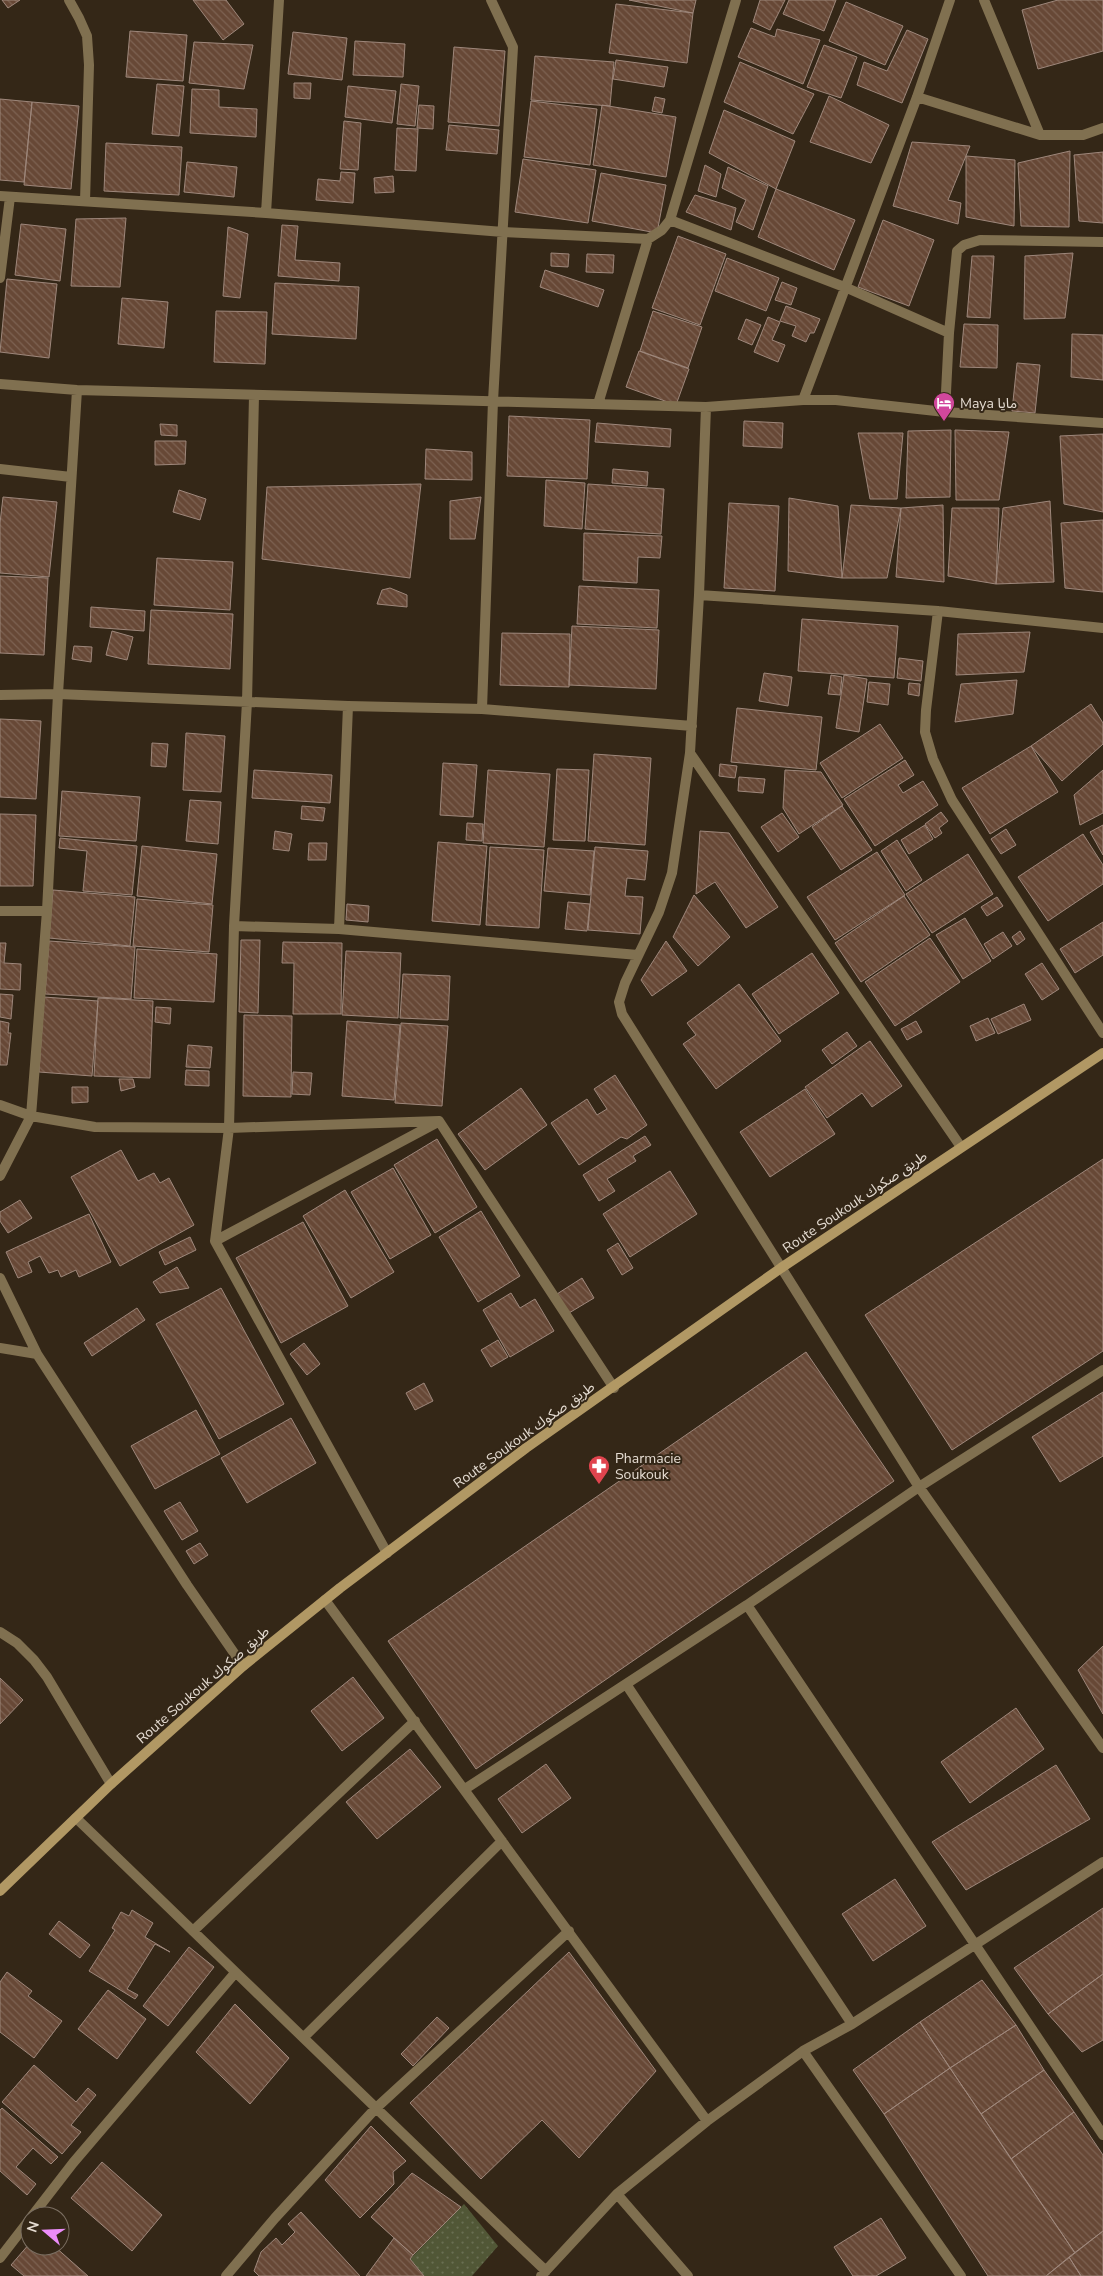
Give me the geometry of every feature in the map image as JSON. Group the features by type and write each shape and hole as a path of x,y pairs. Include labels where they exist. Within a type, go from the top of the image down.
{"street":[{"path":"69,0 80,18 87,36 85,202"},
{"path":"266,213 279,0"},
{"path":"482,709 493,401 513,47 491,0"},
{"path":"0,278 5,196 266,213 502,232 648,239 662,230 670,220 736,0"},
{"path":"804,400 917,97 950,0"},
{"path":"984,0 1040,135"},
{"path":"917,97 1040,135 1083,135 1103,128"},
{"path":"670,220 847,288 949,333"},
{"path":"598,404 648,239"},
{"path":"944,412 957,251 964,245 980,240 1103,242"},
{"path":"0,384 77,390 254,396 706,407 804,400 836,400 944,412 1103,424"},
{"path":"0,1176 31,1116 48,911 58,694 77,390"},
{"path":"254,396 247,702 234,926 229,1128 215,1241 387,1552"},
{"path":"706,407 699,595 690,753 672,873 658,912 625,983 619,1002 622,1014 919,1487 1103,1748"},
{"path":"0,470 71,477"},
{"path":"699,595 938,612 1103,628"},
{"path":"938,612 925,732 933,759 952,800 1103,1033"},
{"path":"0,695 58,694 348,706 482,709 692,726"},
{"path":"339,929 348,706"},
{"path":"690,753 961,1147"},
{"path":"0,911 48,911"},
{"path":"234,926 339,929 638,955"},
{"name":"Route Soukouk طريق صكوك","path":"0,1891 111,1784 243,1666 387,1552 526,1448 614,1388 781,1268 1103,1053"},
{"path":"0,1105 31,1116 95,1127 229,1128 439,1121"},
{"path":"215,1241 439,1121"},
{"path":"439,1121 614,1388"},
{"path":"0,1278 37,1354 187,1585 243,1666"},
{"path":"0,1348 37,1354"},
{"path":"465,1789 747,1605 919,1487 1103,1370"},
{"path":"325,1600 707,2121"},
{"path":"747,1605 1103,2135"},
{"path":"0,1632 29,1655 47,1678 111,1784"},
{"path":"626,1684 852,2024"},
{"path":"193,1931 415,1721"},
{"path":"76,1818 235,1973 304,2037 543,2273 616,2194 707,2121 803,2051 852,2024 1103,1862"},
{"path":"304,2037 502,1841"},
{"path":"226,2276 275,2218 375,2109 569,1932"},
{"path":"39,2206 72,2163 235,1973"},
{"path":"803,2051 961,2276"},
{"path":"616,2194 688,2276"},
{"path":"0,2258 20,2232"}],"green space":[{"path":"464,2204 498,2246 472,2276 424,2276 410,2259"}],"building":[{"path":"2,0 20,0 8,8"},
{"path":"193,0 226,0 244,24 223,40"},
{"path":"629,0 696,0 693,13"},
{"path":"760,0 785,0 770,30 753,22"},
{"path":"789,0 836,0 824,31 783,14"},
{"path":"1058,0 1103,0 1103,51 1038,69 1022,10"},
{"path":"846,2 903,26 885,65 829,41"},
{"path":"616,4 693,13 687,63 609,53"},
{"path":"751,28 775,37 777,29 820,40 803,84 738,57"},
{"path":"907,30 928,39 902,103 857,85 864,62 887,71"},
{"path":"130,31 187,35 183,81 126,77"},
{"path":"293,32 347,38 342,80 288,74"},
{"path":"355,41 405,44 403,77 353,75"},
{"path":"194,42 253,45 244,89 189,83"},
{"path":"824,45 857,57 841,98 807,87"},
{"path":"454,47 505,51 499,126 448,122"},
{"path":"535,56 614,62 610,106 531,100"},
{"path":"616,60 668,67 664,87 613,79"},
{"path":"740,62 814,94 793,134 724,102"},
{"path":"294,83 311,83 310,99 294,98"},
{"path":"157,84 184,86 179,136 152,134"},
{"path":"401,84 419,86 415,126 397,124"},
{"path":"348,86 396,91 392,123 345,117"},
{"path":"192,89 219,90 219,107 257,109 256,137 190,133"},
{"path":"829,96 889,125 871,163 810,142"},
{"path":"655,97 665,99 662,113 652,111"},
{"path":"0,99 32,102 24,182 0,180"},
{"path":"531,101 597,109 590,165 524,157"},
{"path":"32,102 79,106 71,189 24,185"},
{"path":"419,105 434,106 433,129 417,128"},
{"path":"602,105 676,117 666,177 593,165"},
{"path":"724,110 795,141 776,189 709,153"},
{"path":"344,121 361,123 358,170 340,169"},
{"path":"449,125 499,130 497,154 446,150"},
{"path":"397,128 418,129 416,171 395,170"},
{"path":"912,142 970,146 948,200 961,203 958,224 893,206"},
{"path":"106,143 182,147 179,195 104,191"},
{"path":"1070,151 1069,227 1021,226 1018,163"},
{"path":"1103,152 1103,223 1079,221 1074,155"},
{"path":"966,156 1015,160 1014,226 966,217"},
{"path":"523,159 596,170 588,223 515,212"},
{"path":"187,162 237,167 234,197 184,192"},
{"path":"705,165 721,174 716,197 698,191"},
{"path":"728,167 768,186 753,230 736,222 746,200 722,188"},
{"path":"341,172 355,173 353,203 316,200 318,179 340,181"},
{"path":"601,173 666,185 657,233 592,221"},
{"path":"393,176 394,192 375,193 374,178"},
{"path":"776,189 855,220 834,270 758,237"},
{"path":"695,195 736,208 731,230 686,212"},
{"path":"126,218 120,287 71,286 76,219"},
{"path":"883,220 934,240 909,306 858,287"},
{"path":"21,224 66,229 60,281 15,275"},
{"path":"282,225 298,226 295,260 340,263 339,281 278,276"},
{"path":"228,227 248,234 240,298 223,296"},
{"path":"678,236 726,254 700,325 652,308"},
{"path":"551,253 569,254 568,267 551,266"},
{"path":"1073,253 1065,318 1024,319 1025,256"},
{"path":"587,254 614,255 613,273 586,272"},
{"path":"972,256 994,256 990,318 967,317"},
{"path":"727,258 779,278 766,311 715,291"},
{"path":"545,270 604,290 598,307 540,287"},
{"path":"7,279 57,284 49,358 0,352"},
{"path":"782,282 797,288 791,305 775,300"},
{"path":"275,283 359,287 356,339 272,334"},
{"path":"122,298 168,302 164,348 118,344"},
{"path":"786,306 820,319 814,333 810,333 806,342 792,336 796,326 780,321"},
{"path":"216,311 267,312 265,364 214,362"},
{"path":"653,311 702,327 688,368 640,351"},
{"path":"768,317 780,322 772,340 785,345 778,362 754,352"},
{"path":"746,319 761,325 752,345 738,339"},
{"path":"964,324 998,325 997,368 960,367"},
{"path":"1072,334 1103,335 1103,380 1071,377"},
{"path":"639,351 689,369 676,405 626,387"},
{"path":"1017,363 1040,365 1035,413 1012,411"},
{"path":"509,416 590,420 587,479 507,476"},
{"path":"744,421 783,423 782,448 743,446"},
{"path":"597,423 671,429 670,447 595,442"},
{"path":"160,424 177,425 177,436 161,435"},
{"path":"951,430 950,497 906,498 908,431"},
{"path":"955,430 1009,432 999,500 956,500"},
{"path":"858,433 903,433 897,499 870,499"},
{"path":"1103,434 1103,512 1064,504 1060,436"},
{"path":"155,441 186,441 185,464 155,465"},
{"path":"426,449 472,452 472,480 425,479"},
{"path":"613,469 648,472 647,486 612,483"},
{"path":"546,480 585,483 582,529 544,526"},
{"path":"421,484 410,578 262,559 267,487"},
{"path":"588,484 664,489 661,534 585,529"},
{"path":"179,490 206,499 200,520 173,512"},
{"path":"3,497 57,502 49,577 0,573 0,523"},
{"path":"481,497 475,539 450,539 450,501"},
{"path":"789,498 838,506 842,578 788,571"},
{"path":"1050,501 1054,582 996,584 1003,508"},
{"path":"729,503 779,506 775,591 724,588"},
{"path":"851,505 901,508 887,578 842,578"},
{"path":"943,505 944,582 896,577 901,508"},
{"path":"952,508 999,508 996,584 948,576"},
{"path":"1103,520 1103,592 1065,588 1061,523"},
{"path":"584,533 662,536 660,558 638,557 637,583 583,580"},
{"path":"157,558 233,562 230,610 154,605"},
{"path":"0,576 48,578 44,655 0,653"},
{"path":"579,586 659,590 657,628 577,624"},
{"path":"390,588 407,595 407,607 377,604 382,590"},
{"path":"91,607 145,611 144,631 90,627"},
{"path":"151,610 233,614 230,669 148,664"},
{"path":"802,619 898,626 894,678 798,671"},
{"path":"572,626 659,630 656,689 569,685"},
{"path":"112,631 133,637 127,660 106,655"},
{"path":"1030,632 1024,672 956,675 958,634"},
{"path":"502,633 570,634 569,687 500,685"},
{"path":"74,646 92,647 91,662 72,659"},
{"path":"899,658 923,661 921,681 897,678"},
{"path":"764,673 792,677 788,706 759,701"},
{"path":"831,675 842,677 840,695 828,694"},
{"path":"844,675 867,679 859,732 836,728"},
{"path":"1017,680 1013,714 955,722 961,684"},
{"path":"869,682 890,684 888,705 867,702"},
{"path":"909,683 920,684 919,696 908,694"},
{"path":"1091,704 1103,723 1103,744 1062,781 1031,746"},
{"path":"737,708 822,717 816,770 731,762"},
{"path":"0,719 41,721 36,799 0,797"},
{"path":"880,724 903,758 842,798 820,763"},
{"path":"186,733 225,736 221,792 183,790"},
{"path":"152,743 168,744 166,767 151,766"},
{"path":"1031,746 1058,792 990,834 962,788"},
{"path":"594,754 651,758 645,845 588,841"},
{"path":"905,760 914,775 898,785 903,793 923,781 938,805 875,846 844,799"},
{"path":"443,763 477,765 473,817 440,815"},
{"path":"720,764 737,766 735,778 719,776"},
{"path":"557,769 589,770 585,841 553,840"},
{"path":"254,770 332,775 330,803 252,798"},
{"path":"488,770 550,774 544,847 483,843"},
{"path":"785,770 821,772 843,805 799,834 783,808"},
{"path":"1103,770 1103,813 1080,825 1074,795"},
{"path":"739,777 765,779 763,793 738,791"},
{"path":"62,791 140,797 136,841 59,836"},
{"path":"190,800 221,802 218,844 186,841"},
{"path":"302,806 325,808 323,821 301,819"},
{"path":"842,806 872,850 841,870 812,827"},
{"path":"941,812 948,821 939,828 942,833 935,838 925,824"},
{"path":"782,813 799,837 778,852 761,827"},
{"path":"0,814 36,815 33,886 0,886"},
{"path":"467,823 483,824 482,841 466,840"},
{"path":"925,825 933,839 909,854 901,840"},
{"path":"1103,825 1103,855 1090,832"},
{"path":"1006,829 1016,845 1001,854 991,839"},
{"path":"275,831 292,834 289,851 273,849"},
{"path":"700,831 729,833 778,907 746,928 715,882 696,894"},
{"path":"1083,834 1103,865 1103,884 1048,921 1018,877"},
{"path":"60,838 137,846 132,895 83,891 87,851 59,848"},
{"path":"897,840 922,880 906,891 881,851"},
{"path":"438,842 487,846 480,925 432,921"},
{"path":"309,843 327,843 326,860 308,860"},
{"path":"142,846 217,854 212,904 137,896"},
{"path":"490,847 544,850 539,928 486,925"},
{"path":"595,847 648,851 645,880 627,878 625,896 643,897 640,934 588,930"},
{"path":"548,848 594,851 590,895 544,891"},
{"path":"877,852 905,895 835,940 807,897"},
{"path":"968,854 993,894 932,933 906,894"},
{"path":"53,890 135,897 130,946 49,938"},
{"path":"694,895 730,937 698,966 673,937"},
{"path":"904,896 930,935 861,982 835,943"},
{"path":"997,897 1003,906 987,916 981,907"},
{"path":"137,899 213,905 209,952 133,946"},
{"path":"568,902 590,904 587,931 565,929"},
{"path":"347,904 369,906 368,922 346,920"},
{"path":"965,918 991,961 963,979 936,935"},
{"path":"1103,922 1103,955 1075,973 1060,949"},
{"path":"1020,931 1025,939 1017,945 1012,937"},
{"path":"1003,932 1012,946 993,959 984,944"},
{"path":"930,938 960,982 895,1026 865,982"},
{"path":"241,940 260,940 258,1013 239,1012"},
{"path":"49,941 135,947 131,999 45,994"},
{"path":"666,941 687,971 652,996 641,980"},
{"path":"283,942 342,943 341,1014 293,1014 294,963 282,963"},
{"path":"0,943 6,943 4,963 21,964 20,990 0,989"},
{"path":"137,949 217,954 214,1002 134,998"},
{"path":"346,951 401,953 398,1018 342,1015"},
{"path":"812,953 839,993 779,1034 752,994"},
{"path":"1042,963 1059,989 1042,1000 1025,974"},
{"path":"403,974 450,976 448,1020 400,1018"},
{"path":"739,984 781,1041 716,1089 683,1044 696,1035 687,1023"},
{"path":"0,994 13,995 11,1019 0,1017"},
{"path":"44,997 98,1001 92,1076 39,1072"},
{"path":"98,998 153,1001 150,1078 94,1076"},
{"path":"1024,1004 1031,1020 998,1034 991,1019"},
{"path":"156,1007 171,1008 170,1024 155,1022"},
{"path":"244,1015 292,1016 291,1097 243,1096"},
{"path":"988,1018 995,1033 976,1041 970,1026"},
{"path":"0,1021 9,1023 8,1033 11,1033 7,1065 0,1065"},
{"path":"347,1021 400,1025 394,1100 342,1096"},
{"path":"916,1021 922,1032 907,1040 901,1029"},
{"path":"401,1023 448,1026 442,1106 395,1103"},
{"path":"847,1032 857,1046 832,1064 822,1050"},
{"path":"870,1041 902,1086 872,1107 862,1093 827,1118 805,1087"},
{"path":"188,1045 212,1047 210,1068 186,1067"},
{"path":"186,1070 209,1071 209,1086 185,1085"},
{"path":"293,1072 312,1073 310,1095 292,1094"},
{"path":"615,1075 647,1125 627,1139 621,1137 579,1165 551,1123 587,1099 597,1115 607,1109 594,1089"},
{"path":"119,1079 133,1079 135,1087 121,1091"},
{"path":"72,1087 88,1087 88,1102 72,1103"},
{"path":"521,1088 547,1125 485,1170 458,1134"},
{"path":"805,1089 835,1134 770,1177 740,1132"},
{"path":"645,1136 651,1145 633,1156 636,1161 607,1179 615,1191 599,1201 583,1175"},
{"path":"437,1139 477,1207 435,1233 394,1165"},
{"path":"121,1150 138,1181 154,1173 160,1183 169,1178 194,1225 120,1266 71,1177"},
{"path":"1103,1159 1103,1351 952,1450 865,1315"},
{"path":"393,1168 431,1235 390,1259 351,1192"},
{"path":"670,1171 697,1214 630,1257 603,1214"},
{"path":"345,1190 394,1272 351,1298 303,1216"},
{"path":"20,1200 32,1218 8,1233 0,1221 0,1212"},
{"path":"481,1211 520,1276 478,1302 439,1237"},
{"path":"89,1214 111,1262 79,1277 76,1270 61,1277 58,1270 49,1273 40,1256 28,1262 32,1272 18,1278 6,1252"},
{"path":"303,1222 348,1306 281,1343 236,1258"},
{"path":"190,1237 196,1250 165,1265 159,1252"},
{"path":"618,1243 633,1268 622,1275 607,1250"},
{"path":"177,1267 189,1288 160,1293 153,1282"},
{"path":"582,1278 594,1298 569,1313 557,1294"},
{"path":"221,1288 284,1404 219,1439 156,1324"},
{"path":"511,1293 520,1308 535,1299 554,1331 510,1357 483,1310"},
{"path":"137,1308 145,1320 92,1356 84,1343"},
{"path":"498,1340 508,1357 491,1367 481,1350"},
{"path":"304,1343 320,1364 307,1375 290,1354"},
{"path":"806,1352 894,1481 476,1769 388,1641"},
{"path":"424,1383 433,1401 415,1410 406,1393"},
{"path":"1103,1392 1103,1456 1060,1482 1032,1437"},
{"path":"196,1410 220,1454 155,1489 131,1446"},
{"path":"291,1418 316,1463 247,1503 221,1458"},
{"path":"180,1502 198,1531 182,1540 164,1511"},
{"path":"200,1543 208,1555 194,1564 186,1551"},
{"path":"1103,1646 1103,1714 1078,1670"},
{"path":"353,1677 384,1718 342,1751 311,1711"},
{"path":"0,1678 23,1700 0,1724"},
{"path":"1016,1708 1044,1749 970,1803 941,1762"},
{"path":"410,1749 441,1787 377,1839 346,1802"},
{"path":"546,1764 571,1798 522,1833 498,1799"},
{"path":"1056,1765 1090,1819 966,1890 932,1842"},
{"path":"895,1879 926,1926 873,1961 842,1914"},
{"path":"1103,1908 1103,1974 1048,2014 1014,1968"},
{"path":"132,1910 153,1923 145,1937 170,1952 155,1944 127,1989 138,1995 135,1999 89,1971 115,1930 112,1928 121,1912 129,1916"},
{"path":"59,1921 90,1945 80,1958 49,1934"},
{"path":"189,1947 214,1967 168,2026 143,2006"},
{"path":"569,1952 656,2071 579,2158 542,2120 481,2179 410,2103"},
{"path":"7,1972 32,1991 28,1996 62,2021 34,2058 0,2032 0,1982"},
{"path":"1103,1974 1103,2040 1082,2052 1048,2014"},
{"path":"982,1980 1016,2025 950,2068 920,2022"},
{"path":"108,1990 146,2019 117,2059 78,2029"},
{"path":"235,2004 289,2058 250,2104 196,2052"},
{"path":"437,2017 449,2028 413,2066 401,2054"},
{"path":"920,2022 950,2068 884,2114 853,2070"},
{"path":"1016,2025 1044,2070 981,2114 950,2068"},
{"path":"34,2065 76,2102 88,2088 96,2095 71,2125 81,2132 62,2154 2,2102"},
{"path":"950,2068 1075,2253 1046,2276 988,2276 884,2114"},
{"path":"1044,2070 1074,2112 1011,2159 981,2114"},
{"path":"2,2108 58,2157 51,2164 33,2148 16,2167 36,2184 27,2195 0,2171 0,2110"},
{"path":"1074,2112 1103,2155 1103,2231 1075,2253 1011,2159"},
{"path":"371,2126 406,2161 393,2172 394,2184 360,2218 325,2180"},
{"path":"102,2162 162,2215 132,2251 71,2198"},
{"path":"412,2173 461,2207 413,2255 371,2217"},
{"path":"301,2212 360,2276 259,2276 254,2271 261,2252 276,2238 282,2245 295,2232 288,2224"},
{"path":"881,2218 906,2258 876,2276 853,2276 834,2247"},
{"path":"1103,2231 1103,2276 1081,2276 1069,2257"},
{"path":"394,2238 413,2255 410,2259 424,2276 366,2276"},
{"path":"20,2255 65,2256 88,2276 24,2276 11,2265"},
{"path":"1069,2257 1081,2276 1046,2276"}],"place":[{"name":"Maya مايا","path":"944,422"},
{"name":"Pharmacie Soukouk","path":"599,1485"}]}
